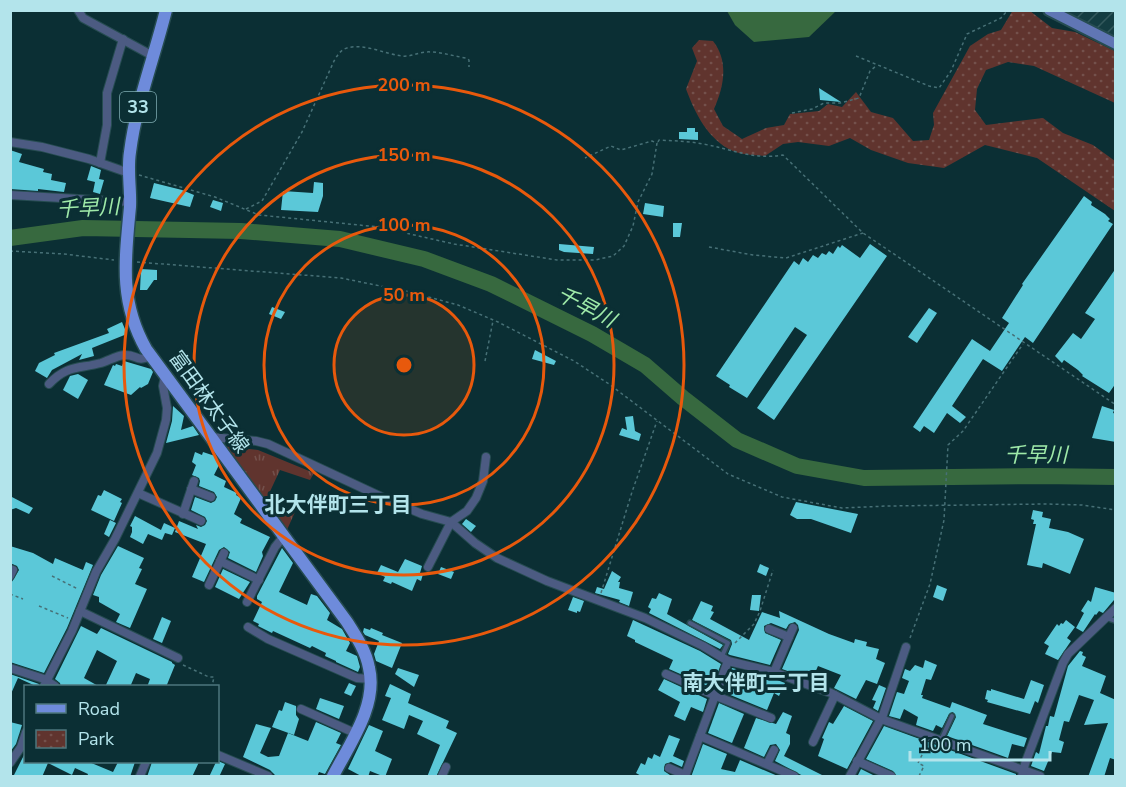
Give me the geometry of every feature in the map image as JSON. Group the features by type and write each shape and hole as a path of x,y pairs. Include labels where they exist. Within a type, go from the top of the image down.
{"main road":[{"name":"富田林太子線","path":"166,10 134,129 129,173 130,204 125,259 128,303 137,330 151,356 353,632 366,658 370,679 366,707 333,777"}],"street":[{"path":"78,10 83,18 153,56"},
{"path":"1050,10 1116,44"},
{"path":"100,163 107,125 109,85 123,39"},
{"path":"10,142 42,147 129,173"},
{"path":"10,195 130,204"},
{"path":"49,384 58,375 74,368 102,363 123,355 142,360 151,356"},
{"path":"10,668 45,684 76,622 96,572 161,444 166,414 163,386 165,376"},
{"path":"210,437 262,442 426,516 451,522 496,558 645,618 725,659 774,672 835,695 881,719 1023,773 1040,777"},
{"path":"428,567 451,522 467,511 476,498 483,481 486,457"},
{"path":"183,514 192,485 211,497"},
{"path":"138,493 201,521"},
{"path":"247,602 275,547 284,536"},
{"path":"209,585 224,553"},
{"path":"220,561 259,580"},
{"path":"10,569 13,570 10,576"},
{"path":"1023,773 1068,654 1116,608"},
{"path":"80,611 177,660"},
{"path":"248,627 268,639 357,678 370,679"},
{"path":"774,672 793,628"},
{"path":"769,629 789,637"},
{"path":"850,777 881,719 906,647"},
{"path":"669,768 685,776 716,696 725,659"},
{"path":"666,674 771,718"},
{"path":"813,742 835,695"},
{"path":"301,710 355,733"},
{"path":"700,736 794,777"},
{"path":"10,763 24,738"},
{"path":"768,764 774,750"},
{"path":"219,754 268,777"},
{"path":"857,761 891,777"},
{"path":"140,777 146,763"},
{"path":"442,777 446,767"}],"lane":[{"path":"1106,618 1116,621"},
{"path":"690,623 728,643 725,659"},
{"path":"941,741 952,716"}],"path":[{"path":"856,56 939,88 951,71 967,34 1001,18 1008,10"},
{"path":"245,209 262,201 302,132 334,61 346,48 378,50 402,56 437,52 466,58 469,60 469,67"},
{"path":"792,113 859,98 870,71 876,65"},
{"path":"129,173 215,197 259,214 379,227 454,244 557,260 595,260 612,256 624,246 633,226 638,202 652,174 659,140 705,144 735,153 783,155 862,233 1116,405"},
{"path":"585,158 611,146 621,150 652,141 657,143"},
{"path":"709,247 786,258 862,233"},
{"path":"10,251 341,278 410,292 458,305 494,320 574,361 609,384 728,474 782,497 842,508 1082,505 1116,510"},
{"path":"485,361 494,320"},
{"path":"906,647 930,584 946,505 948,445 963,431 1024,343"},
{"path":"599,600 657,420"},
{"path":"725,659 736,641 751,628 760,611 773,570"},
{"path":"52,576 87,593"},
{"path":"10,594 23,599"},
{"path":"39,606 76,622"},
{"path":"177,660 209,677 214,677 212,685"},
{"path":"919,777 924,766 918,763 930,737"}],"shaded area":[{"path":"727,11 836,11 809,37 754,42 735,25"},
{"path":"1061,11 1115,11 1115,38"}],"green space":[{"path":"1013,10 1030,11 1052,28 1075,32 1115,51 1115,103 1034,66 1008,62 986,70 977,89 975,110 986,125 1043,118 1063,133 1093,145 1115,161 1115,211 1037,158 985,145 944,168 908,163 871,150 850,138 829,146 798,142 783,144 765,156 737,152 724,146 710,133 698,116 686,89 697,61 692,48 699,40 713,41 723,66 722,83 714,109 723,126 742,139 766,128 784,125 790,114 819,111 828,104 842,107 856,92 871,112 893,118 913,141 929,140 934,125 933,113 970,46 988,34 1001,30"},
{"path":"222,446 258,450 314,473 310,480 280,470 266,500 295,512 286,532"}],"building":[{"path":"819,88 841,102 820,100"},
{"path":"687,128 695,128 695,132 698,132 698,140 679,139 679,132 687,132"},
{"path":"10,150 22,154 19,162 44,169 43,172 52,174 51,180 66,183 64,192 10,189"},
{"path":"91,166 101,170 99,179 104,180 100,194 93,192 95,182 87,180"},
{"path":"314,182 323,183 323,196 318,212 281,210 283,191 313,193"},
{"path":"154,183 194,195 190,207 150,198"},
{"path":"1084,196 1113,224 1033,343 1025,337 1002,371 983,359 952,406 966,417 960,423 947,413 934,433 924,426 920,432 913,427 972,339 990,351 1009,323 1002,318 1022,284"},
{"path":"213,200 223,203 221,211 210,207"},
{"path":"645,203 664,206 663,217 643,214"},
{"path":"673,223 682,223 680,237 673,237"},
{"path":"559,244 594,247 593,254 564,252 559,250"},
{"path":"870,244 887,256 774,420 757,408 807,335 795,327 747,398 716,376 794,261 799,265 803,258 808,262 813,255 818,258 822,253 826,255 829,251 833,254 838,246 840,248 842,245 860,258"},
{"path":"1116,268 1116,383 1109,393 1082,376 1078,370 1064,360 1062,363 1055,356 1073,333 1081,339 1095,319 1085,313"},
{"path":"141,269 157,270 157,280 154,280 147,290 140,290"},
{"path":"272,307 285,312 281,319 269,314"},
{"path":"929,308 937,313 917,343 908,337"},
{"path":"122,322 127,334 92,348 94,356 79,360 82,354 52,370 47,378 35,371 39,363 55,355 54,353 109,333 107,329"},
{"path":"535,350 556,361 554,365 532,359"},
{"path":"124,361 151,369 153,372 148,384 140,387 131,395 104,385 113,365 122,366"},
{"path":"78,374 88,380 78,399 63,390 70,376"},
{"path":"173,406 184,416 181,430 193,426 199,435 166,443 172,421"},
{"path":"1102,406 1114,410 1113,413 1116,414 1116,442 1092,438"},
{"path":"633,416 635,431 641,434 639,441 619,435 622,428 627,430 625,417"},
{"path":"195,452 215,456 219,465 214,475 226,481 224,487 237,493 236,495 241,498 234,514 242,519 240,523 270,537 262,552 263,556 256,572 228,558 230,552 224,547 219,550 204,582 192,577 206,544 175,532 179,521 198,529 196,525 201,527 205,525 207,521 205,517 191,510 195,497 211,503 217,497 214,492 199,486 199,478 192,475 196,465 192,462"},
{"path":"104,490 122,499 114,521 91,510 98,495 101,496"},
{"path":"10,496 33,508 29,514 16,508 10,510"},
{"path":"796,502 858,514 851,533 811,519 797,519 790,515"},
{"path":"1033,510 1043,512 1042,517 1051,519 1049,528 1068,532 1084,539 1070,574 1043,563 1042,568 1027,565 1036,524 1033,524 1034,520 1031,519"},
{"path":"135,516 161,530 164,523 175,528 172,535 165,533 162,540 148,534 143,544 130,537 132,527 130,526"},
{"path":"466,519 476,526 471,532 462,524"},
{"path":"110,520 116,523 109,537 104,534"},
{"path":"10,546 33,553 53,564 55,558 83,570 86,562 93,565 67,628 44,673 10,662 10,585 19,570 17,566 10,563"},
{"path":"118,546 144,558 135,584 147,589 130,628 116,622 120,614 99,602 99,597 93,595 101,575"},
{"path":"282,548 293,563 279,592 307,605 311,594 317,596 330,613 327,620 342,629 350,643 346,651 357,656 360,667 358,672 325,656 326,653 312,646 310,648 273,631 272,633 253,621 262,602 257,599 257,596"},
{"path":"405,559 422,566 421,581 417,579 412,591 392,582 391,584 383,581 385,577 377,573 381,565 398,572"},
{"path":"760,564 769,568 766,576 757,572"},
{"path":"441,567 454,572 451,579 438,574"},
{"path":"223,569 250,582 239,599 215,587"},
{"path":"612,571 621,577 618,582 620,582 619,588 633,592 629,606 619,602 620,600 595,593 597,587 604,589"},
{"path":"937,585 947,589 943,601 933,597"},
{"path":"1095,587 1116,593 1116,601 1114,600 1103,613 1099,611 1095,614 1083,632 1076,628 1084,613 1081,611 1088,600 1091,602"},
{"path":"659,593 672,599 667,614 723,645 720,649 649,613 651,609 648,607 652,598 656,599"},
{"path":"752,595 761,595 759,611 750,610"},
{"path":"573,597 584,601 580,612 568,610"},
{"path":"701,601 713,606 711,611 714,612 710,619 749,640 762,612 780,618 779,611 854,643 855,639 867,642 866,646 879,649 876,659 885,663 877,684 866,680 856,699 834,688 841,675 818,666 810,679 782,669 799,630 795,622 789,624 786,629 771,623 764,626 765,633 781,640 770,665 730,655 728,654 732,644 731,640 692,620"},
{"path":"162,617 171,621 162,643 153,639"},
{"path":"633,620 700,651 721,664 712,688 669,669 673,660 627,636"},
{"path":"1066,620 1075,627 1067,638 1071,641 1058,660 1045,654 1049,646 1044,643 1057,624 1059,626"},
{"path":"81,626 97,634 101,628 175,665 167,685 148,685 150,679 136,673 131,685 106,685 117,661 97,650 84,678 96,685 60,685 55,679"},
{"path":"364,628 370,630 371,628 402,643 392,668 376,661 374,654 379,641 365,635"},
{"path":"1080,651 1086,657 1082,666 1106,676 1100,693 1116,700 1116,760 1110,758 1104,777 1088,777 1108,723 1084,725 1094,700 1079,695 1069,722 1064,721 1059,740 1064,742 1061,753 1052,752 1044,771 1031,766 1036,752 1039,754 1050,716 1054,717 1068,666"},
{"path":"925,660 937,665 931,680 926,679 922,698 950,708 952,702 987,715 983,724 1027,738 1024,747 1012,744 1008,758 947,736 956,717 953,712 949,714 942,728 936,725 933,731 916,725 918,717 904,709 900,719 889,716 897,692 904,694 909,681 902,678 905,669 910,671 915,665 923,668"},
{"path":"398,668 419,675 414,687 395,674"},
{"path":"732,668 785,683 779,696 774,693 767,710 723,692"},
{"path":"10,674 39,684 34,685 18,678 10,696"},
{"path":"664,679 707,699 703,712 691,707 685,721 674,716 680,702 658,690"},
{"path":"1031,680 1044,685 1038,703 1035,701 1030,714 987,702 988,700 985,699 987,690 991,691 991,689 1024,699"},
{"path":"349,683 356,686 351,696 344,693"},
{"path":"390,684 411,694 408,703 449,721 446,728 457,733 436,777 427,777 440,745 417,734 423,721 409,715 404,729 382,720 391,698 385,696"},
{"path":"879,685 886,688 878,711 873,708 876,701 872,700"},
{"path":"320,698 344,706 339,719 316,709"},
{"path":"285,702 296,706 296,715 299,719 294,735 272,727"},
{"path":"719,703 744,714 732,743 708,733"},
{"path":"844,706 873,721 847,769 818,756 829,722 833,724"},
{"path":"783,712 792,716 786,733 790,735 790,744 784,756 826,777 805,777 775,761 780,750 776,744 770,745 764,757 744,748 756,718 776,724"},
{"path":"10,722 22,725 16,744 10,752"},
{"path":"316,722 341,733 336,743 341,745 325,774 319,772 317,777 277,777 270,770 243,757 256,724 271,728 260,753 268,757 279,756 288,733 308,741"},
{"path":"369,725 383,731 375,751 392,759 385,777 370,771 368,777 363,777 348,769"},
{"path":"884,726 1016,774 1016,777 897,777 893,771 866,759"},
{"path":"669,735 680,739 673,756 684,761 682,767 671,762 665,764 664,771 673,777 643,777 636,773 641,763 645,765 648,757 652,759 654,754 660,757"},
{"path":"703,744 727,754 721,769 735,772 740,760 780,777 691,777"},
{"path":"24,755 24,763 48,763 42,777 13,777"},
{"path":"219,761 225,764 219,777 209,777 216,763"},
{"path":"48,763 91,763 113,772 118,763 135,763 130,777 87,777 88,774 75,768 72,775"},
{"path":"152,763 199,763 192,777 147,777"},
{"path":"861,769 877,777 857,777"}],"waterway":[{"name":"千早川","path":"10,238 83,228 241,231 340,239 424,259 491,284 592,334 645,365 737,440 797,466 864,478 1116,477"}],"district":[{"name":"北大伴町三丁目","path":"338,505"},
{"name":"南大伴町二丁目","path":"756,683"}]}
